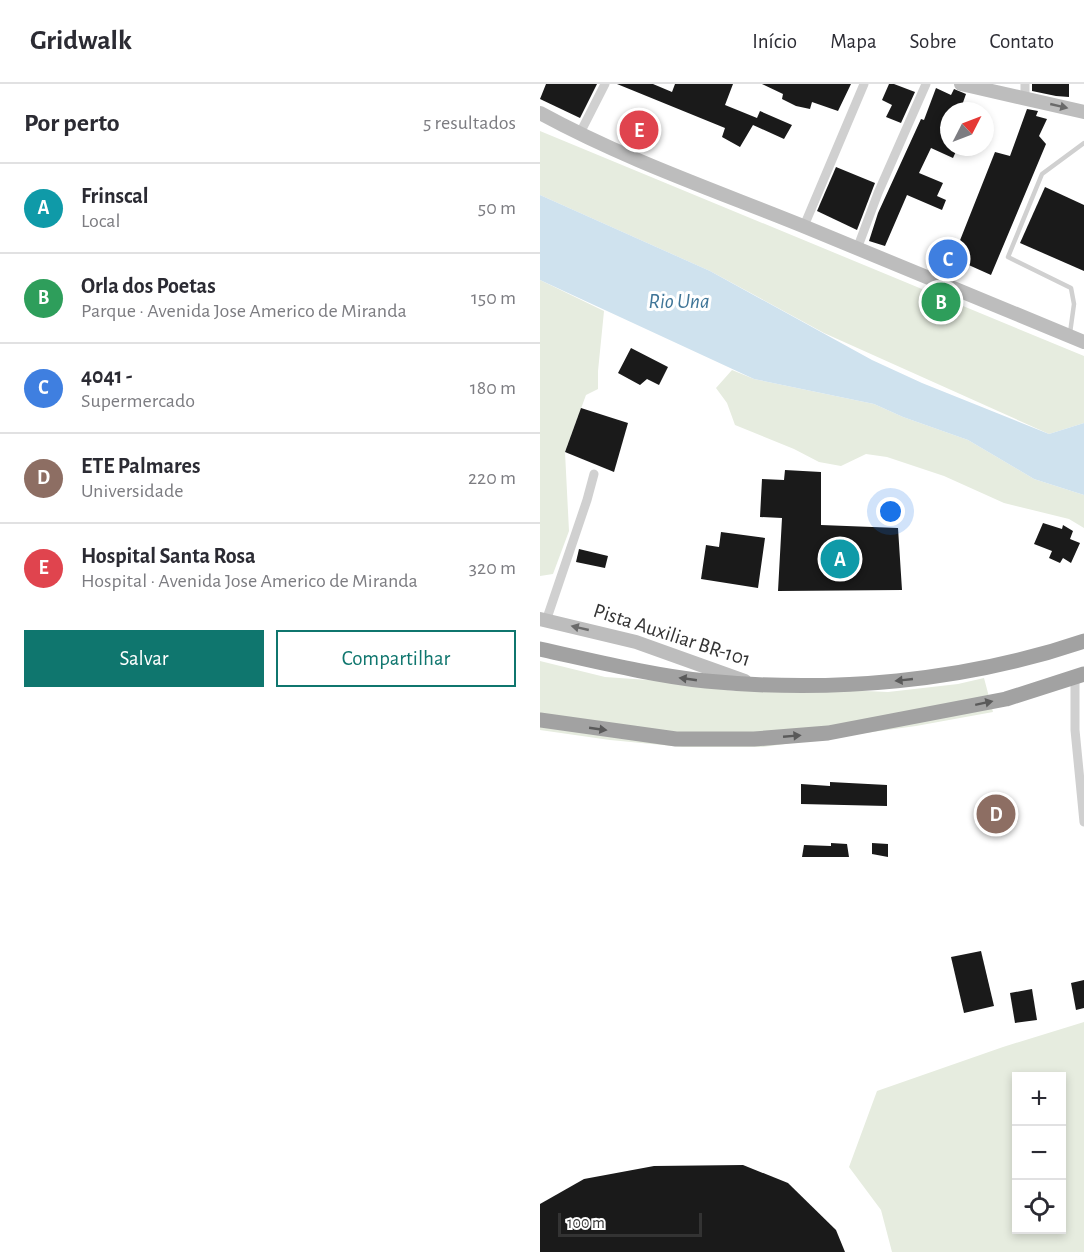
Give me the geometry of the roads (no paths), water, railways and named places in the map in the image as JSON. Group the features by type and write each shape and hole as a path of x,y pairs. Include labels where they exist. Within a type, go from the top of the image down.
{"highway":[{"path":"540,649 672,676 756,684 827,684 933,677 1033,657 1084,641"},
{"path":"540,720 676,739 775,737 828,733 1006,699 1079,676"}],"main road":[{"path":"961,84 1084,112"},
{"path":"540,113 579,135 641,162 1079,338"},
{"name":"Pista Auxiliar BR-101","path":"543,620 636,642 756,684"}],"street":[{"path":"579,135 605,84"},
{"path":"804,226 864,84"},
{"path":"857,249 878,193 926,84"},
{"path":"1024,84 1025,98"},
{"path":"543,620 587,500 594,474"},
{"path":"1079,676 1075,730 1084,822"}],"lane":[{"path":"1079,338 1071,288 1008,257 1042,174 1084,142"}],"water":[{"name":"Rio Una","path":"540,195 710,271 872,360 922,383 1049,434 1084,423 1084,495 1034,479 968,440 874,404 754,379 540,280"}],"place":[{"name":"Hospital Santa Rosa","path":"639,130"},
{"name":"4041 -","path":"948,259"},
{"name":"Orla dos Poetas","path":"941,302"},
{"name":"Frinscal","path":"840,559"},
{"name":"ETE Palmares","path":"996,814"}]}
